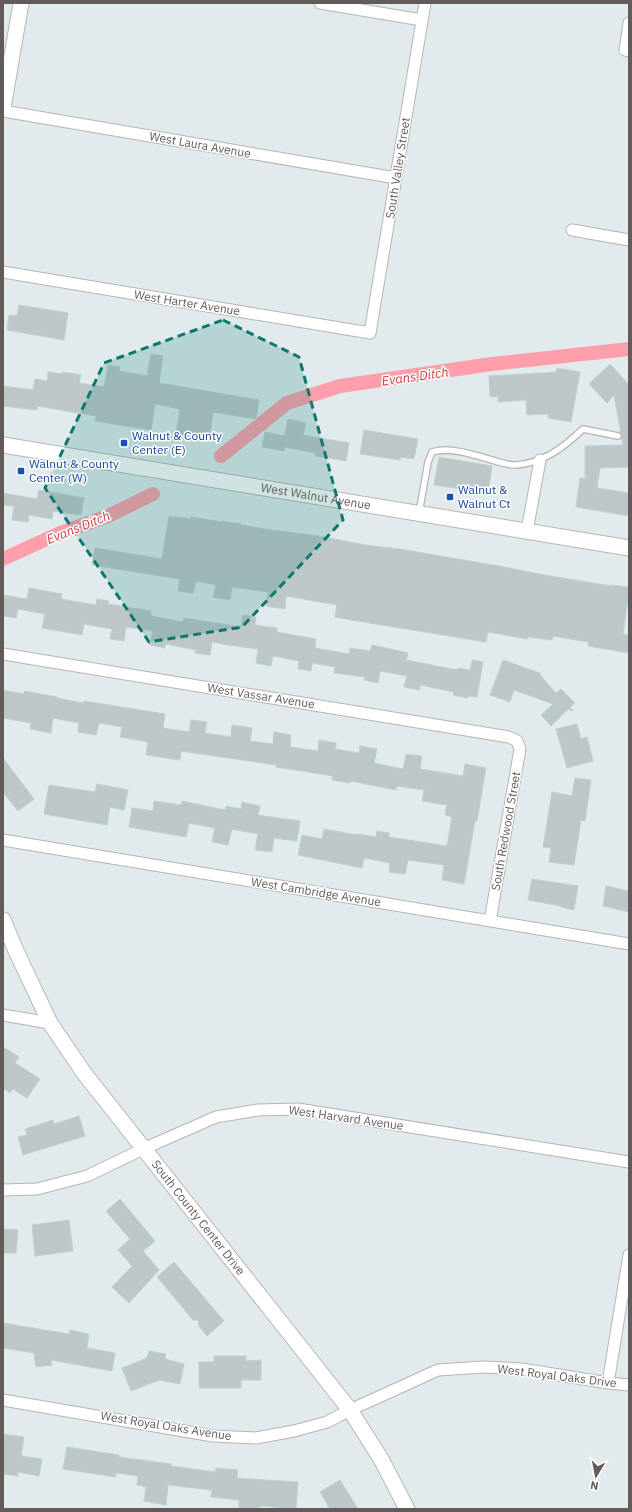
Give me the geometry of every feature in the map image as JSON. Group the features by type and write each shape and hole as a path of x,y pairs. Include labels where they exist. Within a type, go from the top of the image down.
{"street":[{"path":"3,108 21,3"},
{"path":"320,3 422,20"},
{"name":"South Valley Street","path":"370,333 425,3"},
{"path":"627,50 629,23"},
{"name":"West Laura Avenue","path":"3,112 396,178"},
{"path":"572,230 629,240"},
{"name":"West Harter Avenue","path":"3,272 370,333"},
{"name":"West Walnut Avenue","path":"3,445 629,548"},
{"path":"527,531 540,460"},
{"name":"West Vassar Avenue","path":"3,654 509,737 517,741"},
{"name":"South Redwood Street","path":"490,921 520,749 517,741"},
{"name":"West Cambridge Avenue","path":"3,840 629,944"},
{"name":"South County Center Drive","path":"3,920 16,953 50,1023 84,1073 350,1410 381,1459 407,1509"},
{"path":"3,1015 50,1023"},
{"name":"West Harvard Avenue","path":"3,1190 37,1189 87,1176 143,1149 216,1117 258,1110 298,1109 629,1162"},
{"path":"608,1383 629,1255"},
{"name":"West Royal Oaks Drive","path":"350,1410 438,1370 484,1367 522,1370 629,1385"},
{"name":"West Royal Oaks Avenue","path":"3,1400 213,1436 256,1438 294,1431 327,1422 350,1410"}],"lane":[{"path":"419,514 428,462 432,452 441,450 458,451 515,465 540,460 564,447 583,429 618,436"}],"highlighted area":[{"path":"223,320 299,357 343,520 242,627 149,642 45,488 104,363"}],"building":[{"path":"19,305 68,313 64,340 7,330 9,315 17,316"},
{"path":"151,354 163,356 159,383 259,400 256,419 213,412 209,440 176,434 180,409 155,404 151,430 95,421 96,416 37,406 37,410 3,406 3,386 33,390 35,379 47,381 48,372 63,374 63,372 81,375 79,383 104,387 108,365 120,367 119,371 147,376"},
{"path":"610,364 629,385 629,467 600,468 597,488 629,493 629,516 576,507 580,478 585,479 585,446 623,445 614,395 607,403 589,384"},
{"path":"557,368 580,372 571,422 548,418 549,414 527,415 526,400 498,402 498,396 490,397 489,376 556,372"},
{"path":"288,419 306,423 303,435 349,443 346,461 315,456 316,453 285,447 284,451 262,447 265,432 284,436"},
{"path":"364,430 418,439 414,459 400,457 400,460 360,454"},
{"path":"439,457 492,466 488,493 434,485"},
{"path":"39,490 84,498 81,515 53,511 52,519 29,515 28,522 12,520 14,506 3,505 3,493 37,499"},
{"path":"169,516 222,521 264,529 325,537 365,545 400,549 611,586 629,587 629,605 627,605 623,634 629,635 629,653 588,646 588,642 553,636 552,640 528,637 527,639 488,632 486,642 351,620 335,617 337,605 286,596 285,609 266,606 268,592 232,587 230,600 213,597 216,585 196,581 193,593 178,591 180,579 92,565 95,548 162,559"},
{"path":"29,588 62,594 61,599 96,605 97,599 109,601 108,604 151,611 151,616 183,622 184,618 241,627 243,615 256,617 255,625 277,628 277,632 316,639 315,648 349,654 350,648 370,651 372,645 408,653 406,660 457,670 458,668 470,670 472,660 483,662 477,697 469,696 468,698 453,695 454,692 420,685 420,690 404,687 407,676 380,671 378,683 364,680 365,677 334,673 335,667 312,663 311,671 298,669 299,661 273,656 271,666 256,663 258,649 212,642 210,655 195,653 196,650 165,644 165,648 150,645 153,631 126,627 124,641 110,639 112,629 84,624 82,635 42,628 45,614 18,609 16,618 3,616 3,595 27,599"},
{"path":"503,660 540,673 540,675 556,693 561,689 575,703 570,707 573,711 568,709 551,726 541,715 553,704 514,690 510,702 490,695"},
{"path":"3,690 24,694 24,691 83,703 84,701 165,714 163,728 189,732 191,720 207,722 205,733 231,737 232,725 252,728 250,741 273,744 274,732 291,735 290,747 318,751 319,740 336,743 335,749 359,753 360,746 377,749 374,763 403,769 406,754 422,756 420,769 463,776 465,764 486,768 464,884 442,880 444,865 408,860 405,874 389,872 390,863 364,858 362,868 298,855 302,835 322,839 324,829 376,837 377,831 389,833 389,837 447,846 452,817 445,815 447,805 422,801 424,790 397,786 396,790 351,781 350,783 332,780 333,776 276,767 276,765 181,751 180,760 146,755 148,742 120,737 122,727 99,723 96,735 78,732 79,723 53,718 51,733 30,729 31,723 3,718"},
{"path":"577,724 581,739 587,737 593,761 567,768 556,729"},
{"path":"3,758 34,799 18,811 3,792"},
{"path":"575,778 591,780 585,821 581,820 574,865 549,862 551,848 543,847 552,792 572,796"},
{"path":"97,784 128,790 124,810 110,807 107,825 44,814 49,785 95,792"},
{"path":"154,801 181,805 182,801 225,810 226,806 241,809 242,802 260,806 258,815 300,821 297,841 274,838 272,852 255,850 258,834 232,829 228,845 212,842 215,828 189,823 186,837 129,827 132,808 153,811"},
{"path":"532,879 578,886 574,910 528,900"},
{"path":"606,886 629,891 629,912 603,906"},
{"path":"3,1047 19,1057 15,1063 40,1079 27,1098 13,1089 10,1093 3,1088"},
{"path":"79,1116 85,1136 23,1155 18,1137 27,1135 25,1129 53,1120 54,1124"},
{"path":"120,1199 155,1241 143,1251 159,1270 129,1303 112,1287 132,1266 118,1250 130,1239 106,1211"},
{"path":"69,1220 73,1251 35,1256 32,1225"},
{"path":"3,1229 18,1230 16,1253 3,1253"},
{"path":"174,1262 224,1321 207,1336 199,1326 198,1320 193,1320 157,1277"},
{"path":"3,1323 69,1334 70,1330 89,1334 87,1348 115,1353 112,1371 51,1360 52,1365 36,1367 34,1353 3,1348"},
{"path":"149,1351 166,1354 165,1359 184,1364 180,1384 159,1380 131,1391 122,1368 147,1358"},
{"path":"214,1356 246,1356 246,1361 261,1360 261,1380 241,1380 241,1388 199,1388 199,1362 214,1362"},
{"path":"3,1434 24,1437 21,1456 42,1459 39,1476 18,1472 18,1476 3,1474"},
{"path":"67,1447 119,1455 119,1457 171,1464 171,1466 215,1472 216,1468 238,1470 237,1478 298,1482 296,1509 260,1506 259,1509 239,1509 239,1500 211,1497 212,1490 168,1485 166,1505 144,1501 146,1487 137,1485 138,1476 116,1473 116,1477 63,1469"},
{"path":"340,1480 358,1509 330,1509 320,1492"}],"waterway":[{"name":"Evans Ditch","path":"221,456 287,403 340,386 492,364 629,349"},
{"name":"Evans Ditch","path":"3,559 60,533 108,516 153,494"}],"place":[{"name":"Walnut & County Center (E)","path":"124,443"},
{"name":"Walnut & County Center (W)","path":"21,471"},
{"name":"Walnut & Walnut Ct","path":"450,497"}]}
